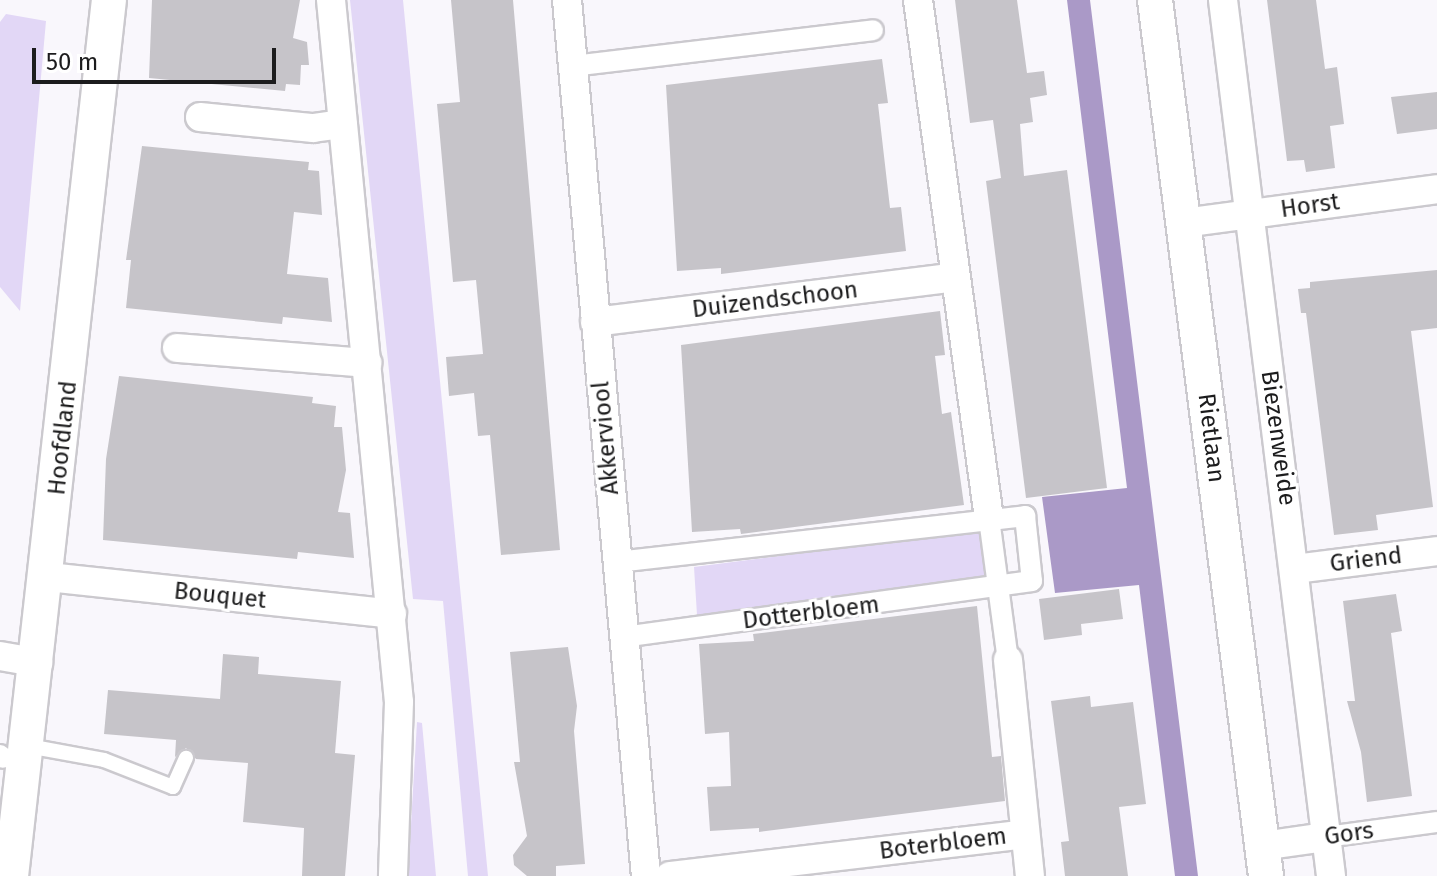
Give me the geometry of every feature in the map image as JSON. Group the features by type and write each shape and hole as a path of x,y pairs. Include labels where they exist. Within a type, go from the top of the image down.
{"street":[{"name":"Hoofdland","path":"11,876 10,753 38,663 109,0"},
{"path":"331,0 399,702 393,876"},
{"name":"Akkerviool","path":"567,0 646,876"},
{"path":"918,0 998,589"},
{"name":"Rietlaan","path":"1155,0 1264,861"},
{"name":"Biezenweide","path":"1223,0 1331,876"},
{"path":"573,66 873,30"},
{"path":"200,117 313,128 343,124"},
{"name":"Horst","path":"1183,223 1437,189"},
{"name":"Duizendschoon","path":"595,322 954,277"},
{"path":"177,348 367,363"},
{"path":"617,562 990,515"},
{"name":"Dotterbloem","path":"624,637 998,589 1032,581 1025,516 990,515"},
{"name":"Griend","path":"1295,569 1437,551"},
{"name":"Bouquet","path":"48,577 392,614"},
{"name":"Boterbloem","path":"998,589 1030,876"},
{"path":"0,656 38,663"},
{"name":"Gors","path":"1264,861 1326,837 1437,822"},
{"name":"Boterbloem","path":"670,876 1025,834"}],"lane":[{"path":"10,753 104,760 173,787 186,758"}],"shaded area":[{"path":"350,0 403,0 488,876 468,876 443,601 413,599"},
{"path":"1067,0 1090,0 1198,876 1175,876 1139,585 1055,593 1042,497 1127,488"},
{"path":"6,14 46,21 20,311 0,287 0,22"},
{"path":"983,530 988,578 697,615 694,567"},
{"path":"417,722 422,723 436,876 408,876"}],"building":[{"path":"152,0 300,0 293,38 307,42 309,65 301,65 300,85 286,84 285,91 149,78"},
{"path":"451,0 513,0 560,550 501,555 490,435 478,436 474,393 449,396 446,357 483,354 476,280 453,282 437,104 460,102"},
{"path":"955,0 1017,0 1027,73 1044,71 1047,95 1030,98 1033,122 1020,124 1024,176 1067,170 1107,488 1026,498 986,181 1001,178 993,120 970,123"},
{"path":"1267,0 1316,0 1325,69 1337,67 1344,124 1330,126 1335,168 1306,172 1304,160 1287,161"},
{"path":"882,59 888,103 878,104 890,208 901,207 906,251 721,274 721,268 677,271 666,85"},
{"path":"1437,92 1437,129 1397,134 1391,97"},
{"path":"142,146 309,162 308,170 319,171 322,215 294,212 287,274 328,278 332,322 283,317 282,324 126,308 131,260 126,260"},
{"path":"1437,270 1437,328 1411,331 1433,507 1376,515 1378,530 1334,535 1306,313 1301,313 1298,289 1310,288 1310,282"},
{"path":"940,311 945,355 935,356 942,414 951,412 964,505 741,534 740,529 692,532 681,345"},
{"path":"119,376 313,397 312,403 336,406 334,427 342,427 346,470 338,512 350,513 354,558 298,552 297,559 103,540 106,459"},
{"path":"1119,589 1123,619 1081,624 1082,635 1044,640 1039,599"},
{"path":"1396,594 1402,631 1391,633 1412,796 1367,802 1361,752 1347,701 1355,701 1343,601"},
{"path":"977,606 992,757 1001,756 1005,801 759,832 759,828 710,831 707,787 731,786 729,732 705,734 699,644 754,641 753,634"},
{"path":"568,647 577,706 574,731 585,864 556,866 556,876 527,876 514,865 513,855 527,836 514,762 520,762 510,652"},
{"path":"223,654 259,657 258,674 341,681 335,753 355,755 345,876 302,876 304,828 243,822 248,763 196,759 186,748 175,757 176,740 104,734 108,690 220,699"},
{"path":"1090,696 1091,707 1133,702 1146,804 1119,807 1128,876 1065,876 1061,842 1069,841 1051,701"}]}
